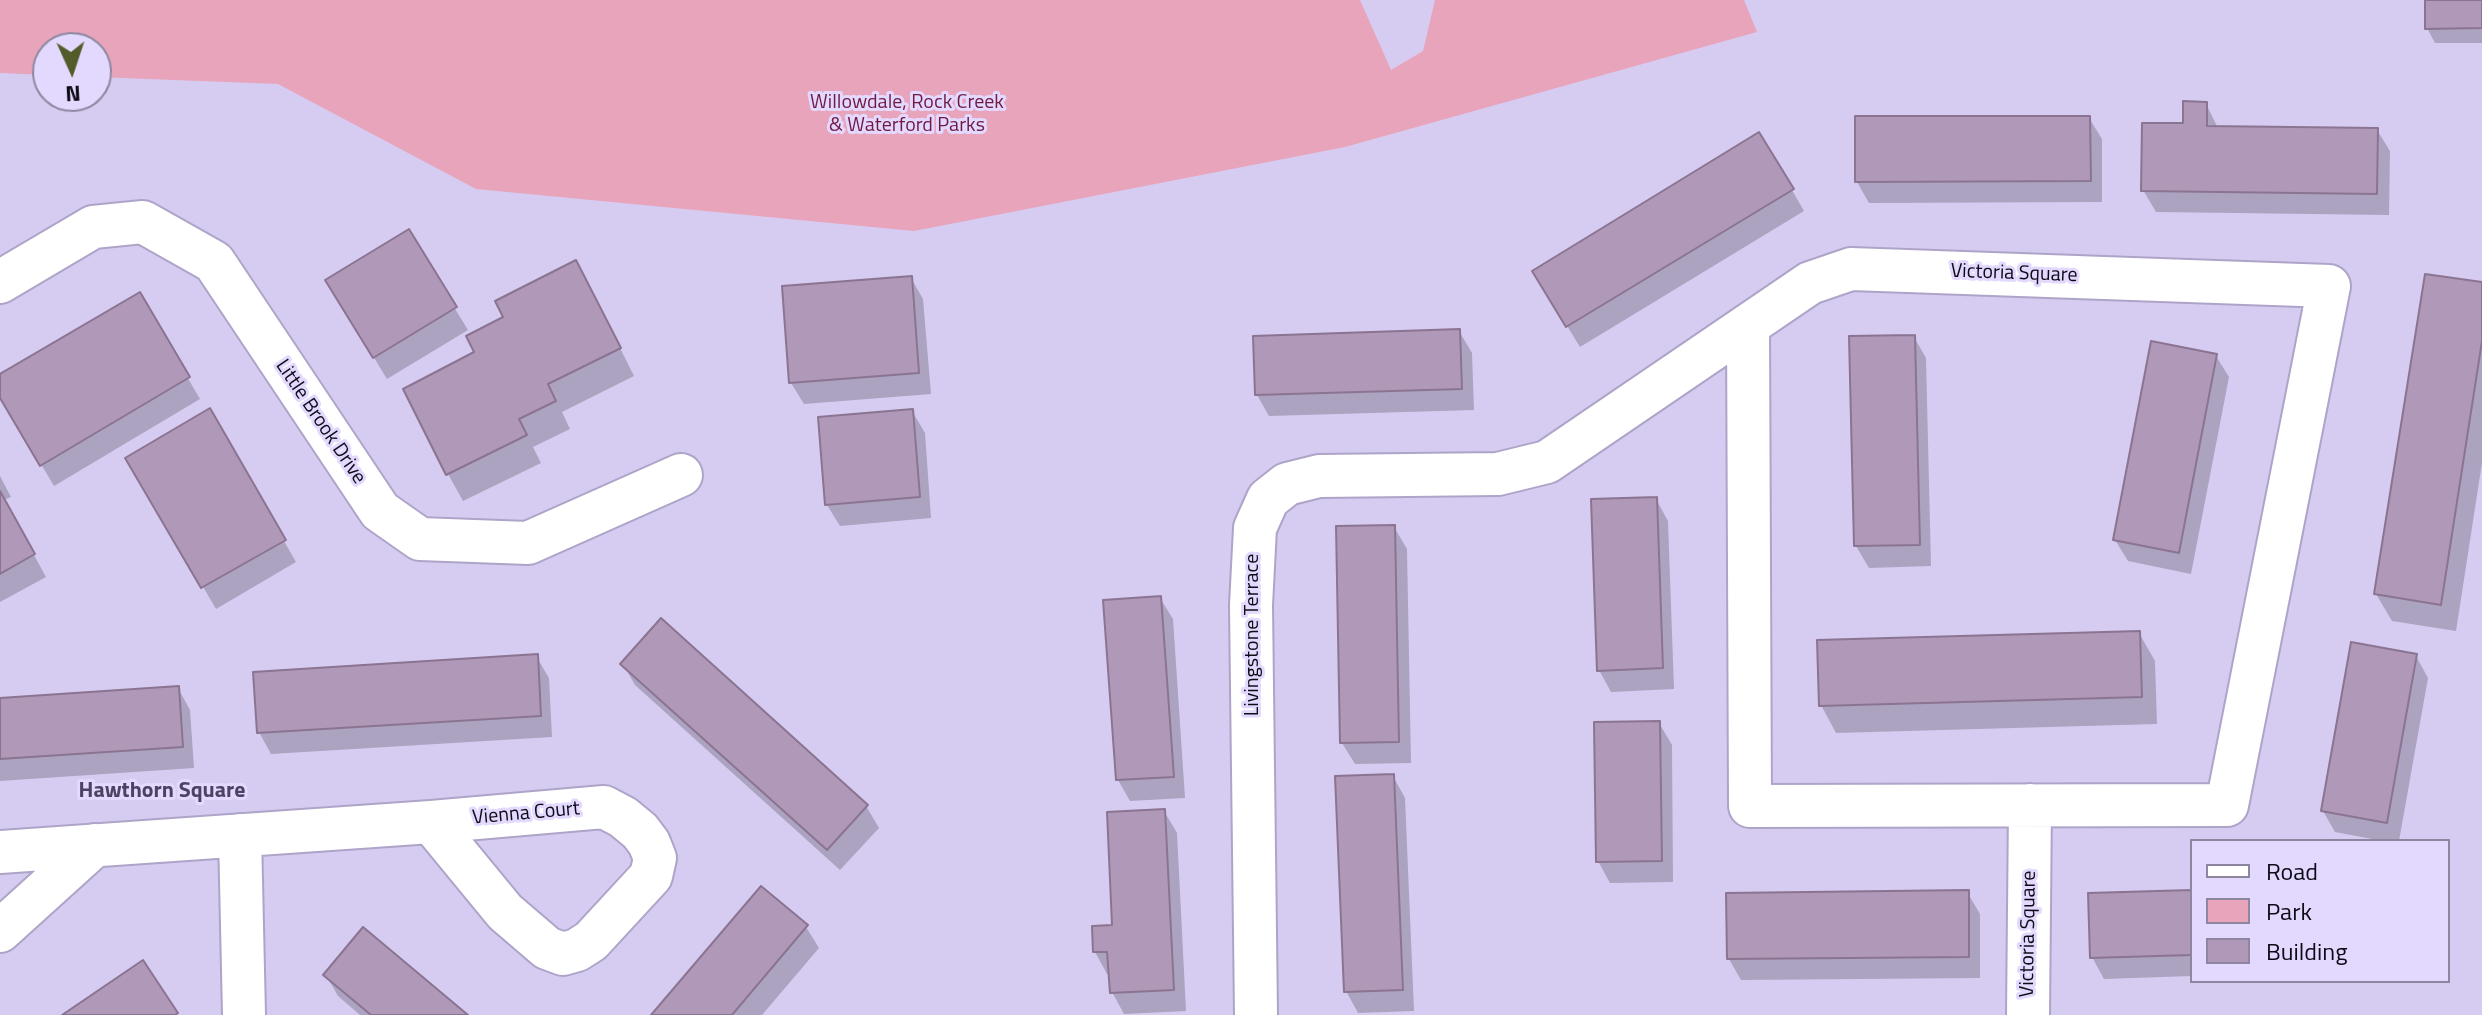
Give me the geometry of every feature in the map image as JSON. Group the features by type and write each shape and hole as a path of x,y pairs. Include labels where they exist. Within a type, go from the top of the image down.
{"street":[{"name":"Little Brook Drive","path":"0,282 93,227 143,222 214,262 380,511 420,539 528,543 681,475"},
{"name":"Victoria Square","path":"1851,269 2329,286 2227,805 1750,806 1748,326 1810,283 1851,269"},
{"name":"Livingstone Terrace","path":"1256,1015 1251,605 1255,528 1268,499 1287,484 1319,476 1498,474 1547,462 1748,326"},
{"name":"Victoria Square","path":"2028,1015 2030,805"},
{"name":"Vienna Court","path":"0,852 604,807 640,831 655,858 651,876 591,941 563,954 547,948 505,912 431,822"},
{"path":"240,835 244,1015"},
{"path":"0,931 95,845"}],"green space":[{"name":"Willowdale, Rock Creek & Waterford Parks","path":"0,0 1360,0 1391,70 1423,51 1435,0 1744,0 1757,32 1345,147 914,231 476,189 278,84 112,78 112,32 32,32 32,74 0,73"}],"building":[{"path":"2425,0 2482,0 2482,28 2425,29"},
{"path":"2183,101 2207,102 2207,126 2378,128 2377,194 2141,191 2142,123 2183,123"},
{"path":"1855,116 2090,116 2091,181 1855,182"},
{"path":"1759,132 1794,189 1566,327 1532,271"},
{"path":"409,229 457,307 373,358 325,280"},
{"path":"576,260 621,348 548,384 556,401 519,419 527,435 446,475 403,389 474,352 466,336 503,317 495,301"},
{"path":"2425,274 2482,282 2482,341 2441,605 2374,594"},
{"path":"912,276 919,373 789,383 782,286"},
{"path":"140,292 190,377 40,466 0,398 0,374"},
{"path":"1460,329 1462,389 1255,395 1253,336"},
{"path":"1915,335 1920,545 1854,546 1849,336"},
{"path":"2151,341 2217,354 2179,553 2113,540"},
{"path":"210,408 286,540 201,588 125,458"},
{"path":"913,409 920,497 825,505 818,417"},
{"path":"0,491 35,554 0,574"},
{"path":"1657,497 1663,668 1597,671 1591,499"},
{"path":"1395,525 1399,742 1340,743 1336,526"},
{"path":"1161,596 1174,777 1116,780 1103,600"},
{"path":"661,618 868,805 827,850 620,664"},
{"path":"2140,631 2142,697 1819,706 1817,640"},
{"path":"2351,642 2417,654 2387,823 2321,811"},
{"path":"538,654 541,716 257,733 253,672"},
{"path":"179,686 183,747 0,759 0,698"},
{"path":"1660,721 1662,861 1596,862 1594,722"},
{"path":"1394,774 1403,990 1344,992 1335,776"},
{"path":"1165,809 1174,990 1110,993 1107,952 1093,952 1092,926 1112,925 1107,812"},
{"path":"761,886 808,925 732,1015 651,1015"},
{"path":"1969,890 1969,957 1727,959 1726,893"},
{"path":"2190,890 2190,955 2090,958 2088,893"},
{"path":"363,927 468,1015 371,1015 323,975"},
{"path":"143,960 178,1013 62,1015"}],"district":[{"name":"Hawthorn Square","path":"162,792"}]}
